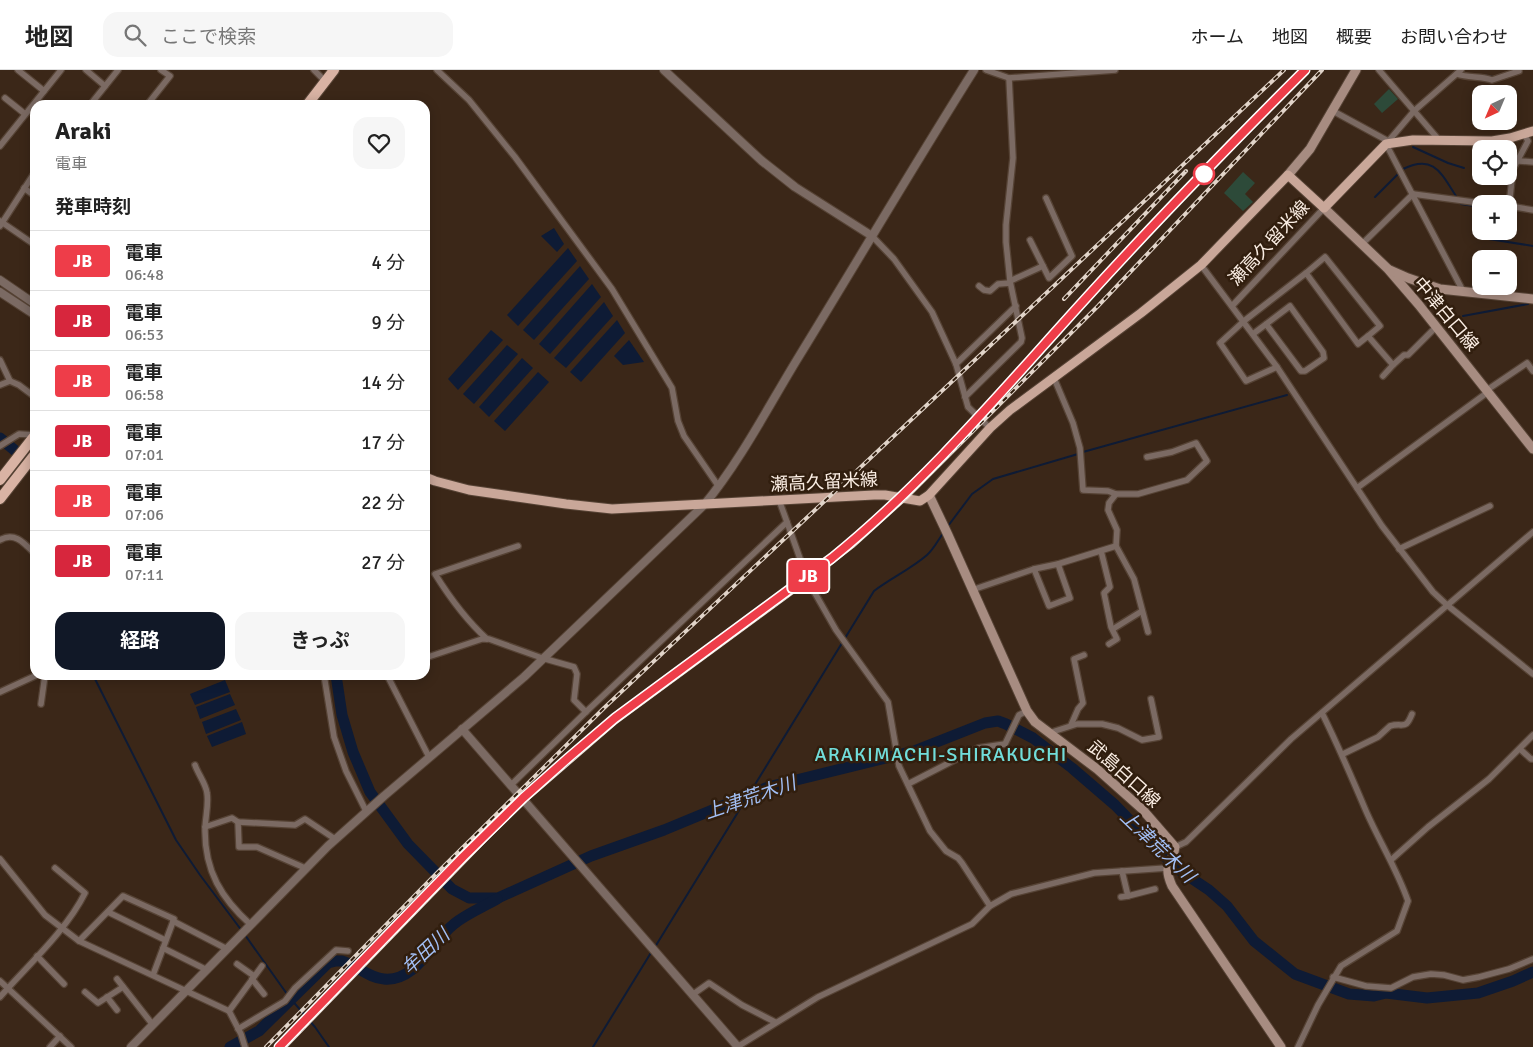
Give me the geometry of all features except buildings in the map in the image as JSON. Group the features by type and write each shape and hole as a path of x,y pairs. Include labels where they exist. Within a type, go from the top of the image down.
{"highway":[{"path":"311,100 334,70"},
{"path":"0,480 30,441"},
{"path":"0,499 30,461"}],"main road":[{"path":"1288,174 1310,150 1356,70"},
{"path":"1387,142 1413,140 1492,141 1529,132"},
{"name":"瀬高久留米線","path":"430,479 469,490 603,508 704,505 886,495 920,501 928,495 990,428 1021,401 1054,378 1201,265 1288,174 1324,208 1387,142"},
{"name":"中津白口線","path":"1324,208 1388,269 1533,449"},
{"path":"1388,269 1414,281 1440,289 1533,299"},
{"path":"1406,291 1414,281"},
{"name":"武島白口線","path":"928,495 972,590 1023,713 1097,769 1142,809 1174,850"},
{"path":"1174,850 1166,868 1172,886 1281,1047"}],"street":[{"path":"18,70 44,91"},
{"path":"37,100 61,70"},
{"path":"86,70 105,86"},
{"path":"94,100 118,70"},
{"path":"151,100 170,76 161,70"},
{"path":"314,70 325,81"},
{"path":"437,70 469,100 516,157 612,289 672,388 678,421 684,436 719,487"},
{"path":"664,70 775,172 795,187 872,236 894,259 928,306 956,364 968,407 990,428"},
{"path":"131,1047 335,839 543,659 704,505 719,487 755,431 974,70"},
{"path":"986,70 1009,78 1115,70"},
{"path":"1379,70 1438,140"},
{"path":"1387,142 1414,111 1459,72 1472,78 1492,80 1519,71"},
{"path":"965,397 1021,342 1022,338 1010,282 1006,242 1013,158 1009,78"},
{"path":"5,98 26,114"},
{"path":"0,146 30,109"},
{"path":"1333,111 1387,142 1463,292"},
{"path":"1510,195 1513,169 1519,161 1528,141 1529,132"},
{"path":"1519,161 1533,162"},
{"path":"30,179 1,223 30,242"},
{"path":"24,188 30,192"},
{"path":"1413,194 1472,202"},
{"path":"1362,244 1413,194"},
{"path":"1030,240 1049,278 1072,256 1046,198"},
{"path":"1517,207 1533,210"},
{"name":"瀬高久留米線","path":"1201,265 1232,306 1324,208"},
{"path":"1277,367 1246,380 1220,343 1325,257 1380,326 1358,344 1306,273"},
{"path":"979,286 984,290 990,291 998,284 1010,282 1043,266"},
{"path":"0,280 30,301"},
{"path":"0,292 30,312"},
{"path":"956,364 1016,306"},
{"path":"1232,306 1277,367 1399,549 1433,592 1446,605 1533,674"},
{"path":"1253,334 1266,324 1290,306 1324,352 1324,358 1305,371 1301,371 1266,324"},
{"path":"1383,376 1404,355 1408,355 1436,327"},
{"path":"1368,336 1393,365"},
{"path":"0,360 10,381 30,393"},
{"path":"1357,488 1527,363 1533,371"},
{"path":"1054,378 1076,431 1080,448 1083,490 1108,491 1116,494 1138,494 1187,480 1207,460 1196,442 1172,452 1147,457"},
{"path":"0,385 10,381"},
{"path":"0,446 19,434 30,435"},
{"path":"1116,494 1109,503 1108,510 1117,530 1116,546 1134,579 1148,632"},
{"path":"779,500 808,581 836,630 888,702 899,766 930,832 946,851 958,858 990,906"},
{"path":"1399,549 1490,506"},
{"path":"511,785 787,522"},
{"path":"1174,850 1186,842 1291,740 1533,532"},
{"path":"0,540 6,536 17,537 30,549"},
{"path":"487,639 469,622 435,574 518,546"},
{"path":"972,590 1034,568 1058,564 1116,546"},
{"path":"1101,551 1110,587 1104,593 1112,629 1117,639 1109,644"},
{"path":"1034,568 1049,606 1070,598 1058,564"},
{"path":"1112,629 1142,611"},
{"path":"430,656 487,639 543,659 574,667 576,670 574,700 586,712"},
{"path":"1071,725 1078,709 1083,703 1074,658 1084,656"},
{"path":"0,692 30,678"},
{"path":"41,704 45,680"},
{"path":"325,680 334,737 346,771 366,811"},
{"path":"390,680 429,757"},
{"path":"1049,733 1071,725 1102,724 1118,728 1142,740 1159,737 1151,699"},
{"path":"908,784 978,748 1005,744 1023,713"},
{"path":"1298,1047 1332,979 1341,966 1397,931 1408,900 1391,860 1366,812 1343,754 1322,713"},
{"path":"1343,754 1378,737 1390,726 1404,726 1412,714"},
{"path":"462,729 737,1047 818,997 972,924 990,906 1011,894 1094,873 1166,868"},
{"path":"1391,860 1489,779 1533,735"},
{"path":"1520,749 1531,760 1533,759"},
{"path":"195,764 207,791 205,827 210,871 241,916 251,924"},
{"path":"205,827 232,818 238,822 295,825 305,819 335,839"},
{"path":"238,822 239,847 257,847 305,868"},
{"path":"0,859 46,915 61,928 79,940 228,1011 245,1047"},
{"path":"0,998 61,928 85,893 55,868"},
{"path":"1122,871 1128,896"},
{"path":"1121,898 1154,889"},
{"path":"79,940 123,896 174,918 174,920 227,949"},
{"path":"108,912 165,940"},
{"path":"154,975 165,940 174,920"},
{"path":"163,948 207,970"},
{"path":"238,1029 284,1001 302,981 336,950 348,951"},
{"path":"37,956 64,984"},
{"path":"1332,979 1366,986 1391,988 1413,977 1430,974 1444,975 1463,980 1479,977 1509,969 1533,959"},
{"path":"237,964 253,978 264,994"},
{"path":"228,1011 262,966"},
{"path":"117,980 153,1025"},
{"path":"0,981 71,1047"},
{"path":"692,995 709,983 742,1005 775,1022"},
{"path":"85,992 98,1003 123,987"},
{"path":"107,997 117,1010"},
{"path":"50,1047 60,1036"},
{"path":"747,1041 752,1047"}],"green space":[{"path":"1389,89 1398,99 1382,113 1374,104"},
{"path":"1243,172 1255,183 1245,194 1253,202 1243,211 1224,193"}],"water":[{"path":"554,228 564,244 557,252 541,236"},
{"path":"568,248 577,261 518,326 507,315"},
{"path":"580,266 589,279 534,340 523,330"},
{"path":"592,284 601,297 550,354 539,344"},
{"path":"604,302 613,316 566,368 554,358"},
{"path":"617,320 625,333 581,382 570,372"},
{"path":"491,330 503,340 458,390 448,379"},
{"path":"629,340 644,362 623,365 614,356"},
{"path":"507,345 518,354 474,404 463,394"},
{"path":"522,358 533,368 489,417 479,407"},
{"path":"538,372 549,382 505,431 494,421"},
{"path":"225,680 230,692 195,705 190,694"},
{"path":"230,694 235,705 200,719 196,707"},
{"path":"236,709 241,720 206,734 202,722"},
{"path":"242,722 246,734 212,747 207,736"}],"waterway":[{"path":"1483,75 1493,77"},
{"path":"1413,147 1464,168"},
{"path":"1403,169 1422,164 1435,168 1441,173 1456,196"},
{"path":"1375,197 1399,173"},
{"path":"1461,204 1472,206"},
{"path":"1495,240 1533,246"},
{"path":"1463,316 1528,304"},
{"path":"1083,452 1287,395"},
{"name":"上津荒木川","path":"0,438 30,461"},
{"path":"948,526 972,494 993,479 1078,454"},
{"path":"655,947 874,591 927,555 944,532"},
{"path":"96,680 176,840 242,931"},
{"name":"上津荒木川","path":"337,680 342,715 353,752 370,792 408,844 452,889 469,898 498,898 591,856 664,830 768,787 914,751 985,723 998,721 1033,738 1072,768 1115,805 1176,868 1209,890 1227,906 1254,941 1295,974 1349,994 1374,996 1386,993 1427,998 1478,993 1533,972"},
{"name":"牟田川","path":"230,1047 259,1031 328,963 342,961 378,978 396,978 415,968 454,924 497,899"},
{"path":"245,935 287,994"},
{"path":"593,1047 652,951"},
{"path":"290,998 315,1027 329,1047"}],"railway":[{"path":"266,1047 435,875 604,708 1284,70"},
{"path":"962,434 1032,360 1089,295 1305,70"},
{"path":"285,1047 525,801 615,723 808,581 853,546 906,498 1098,306 1322,70"},
{"path":"1064,299 1186,171"}],"train":[{"name":"JB","path":"279,1047 463,857 523,798 568,758 615,718 832,558 857,538 902,496 1032,360 1089,296 1305,70"}],"district":[{"name":"ARAKIMACHI-SHIRAKUCHI","path":"941,754"}]}
